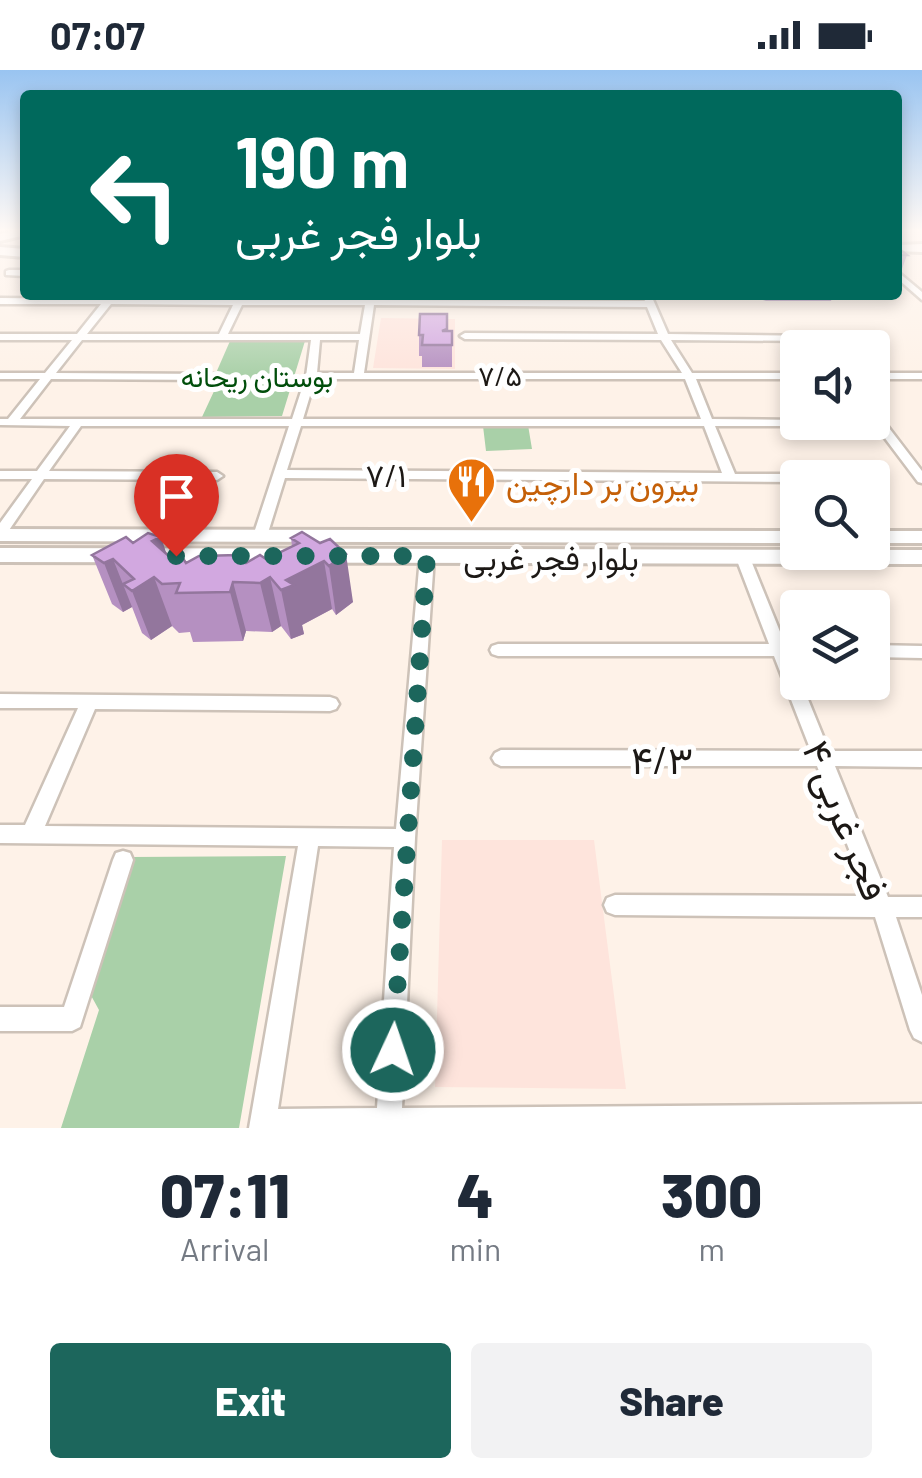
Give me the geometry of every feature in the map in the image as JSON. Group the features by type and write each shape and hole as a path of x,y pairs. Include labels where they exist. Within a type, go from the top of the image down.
{"main road":[{"name":"بلوار فجر غربی","path":"0,534 114,546 427,556 922,557"},
{"name":"بلوار فجر غربی","path":"0,555 260,536 780,537"},
{"path":"890,537 922,537"}],"street":[{"path":"903,279 922,297"},
{"path":"0,301 64,300"},
{"path":"6,422 109,300"},
{"path":"222,337 240,300"},
{"path":"359,374 370,300"},
{"path":"649,300 664,337 689,376 730,476"},
{"path":"809,324 813,330"},
{"path":"0,336 364,337"},
{"path":"465,336 780,341"},
{"path":"260,536 311,376 316,337"},
{"path":"0,376 215,377"},
{"name":"۷/۵","path":"311,376 780,376"},
{"path":"890,376 922,376"},
{"path":"6,422 780,423"},
{"path":"0,534 78,422"},
{"path":"890,437 922,479"},
{"name":"۷/۱","path":"282,474 780,477"},
{"path":"0,475 217,476"},
{"path":"389,1121 405,838 427,556"},
{"name":"۴ فجر غربی","path":"743,558 780,632"},
{"path":"498,650 780,650"},
{"path":"890,651 922,652"},
{"name":"۴ فجر غربی","path":"805,700 823,759 882,907 922,1030"},
{"path":"0,701 330,704"},
{"path":"30,834 90,702"},
{"name":"۴/۳","path":"500,758 922,759"},
{"path":"0,834 405,838"},
{"path":"309,838 262,1125 389,1121 834,1123 922,1117"},
{"path":"0,1019 72,1018 123,860"},
{"path":"615,905 922,907"}],"shaded area":[{"path":"381,318 455,319 455,369 373,368"},
{"path":"442,840 594,840 626,1089 435,1087"}],"green space":[{"name":"بوستان ریحانه","path":"230,341 305,341 282,416 202,417 222,374 216,373"},
{"path":"528,425 532,449 486,451 483,426"},
{"path":"286,856 239,1128 61,1128 99,1010 88,990 131,857"}],"building":[{"path":"420,314 447,314 447,329 442,331 452,331 452,345 422,345"},
{"path":"302,532 320,543 330,539 346,554 329,566 324,561 286,580 294,585 281,590 270,577 260,583 233,582 230,592 176,593 180,583 162,584 154,577 132,591 123,584 134,579 113,559 104,563 92,555 126,537 133,543 148,533 161,537 152,541 172,559 182,557 186,563 199,556 238,555 246,563 260,555 266,559 299,543 291,538"}],"place":[{"name":"بیرون بر دارچین","path":"471,524"}],"route":[{"path":"176,556 427,556 393,1050"}]}
